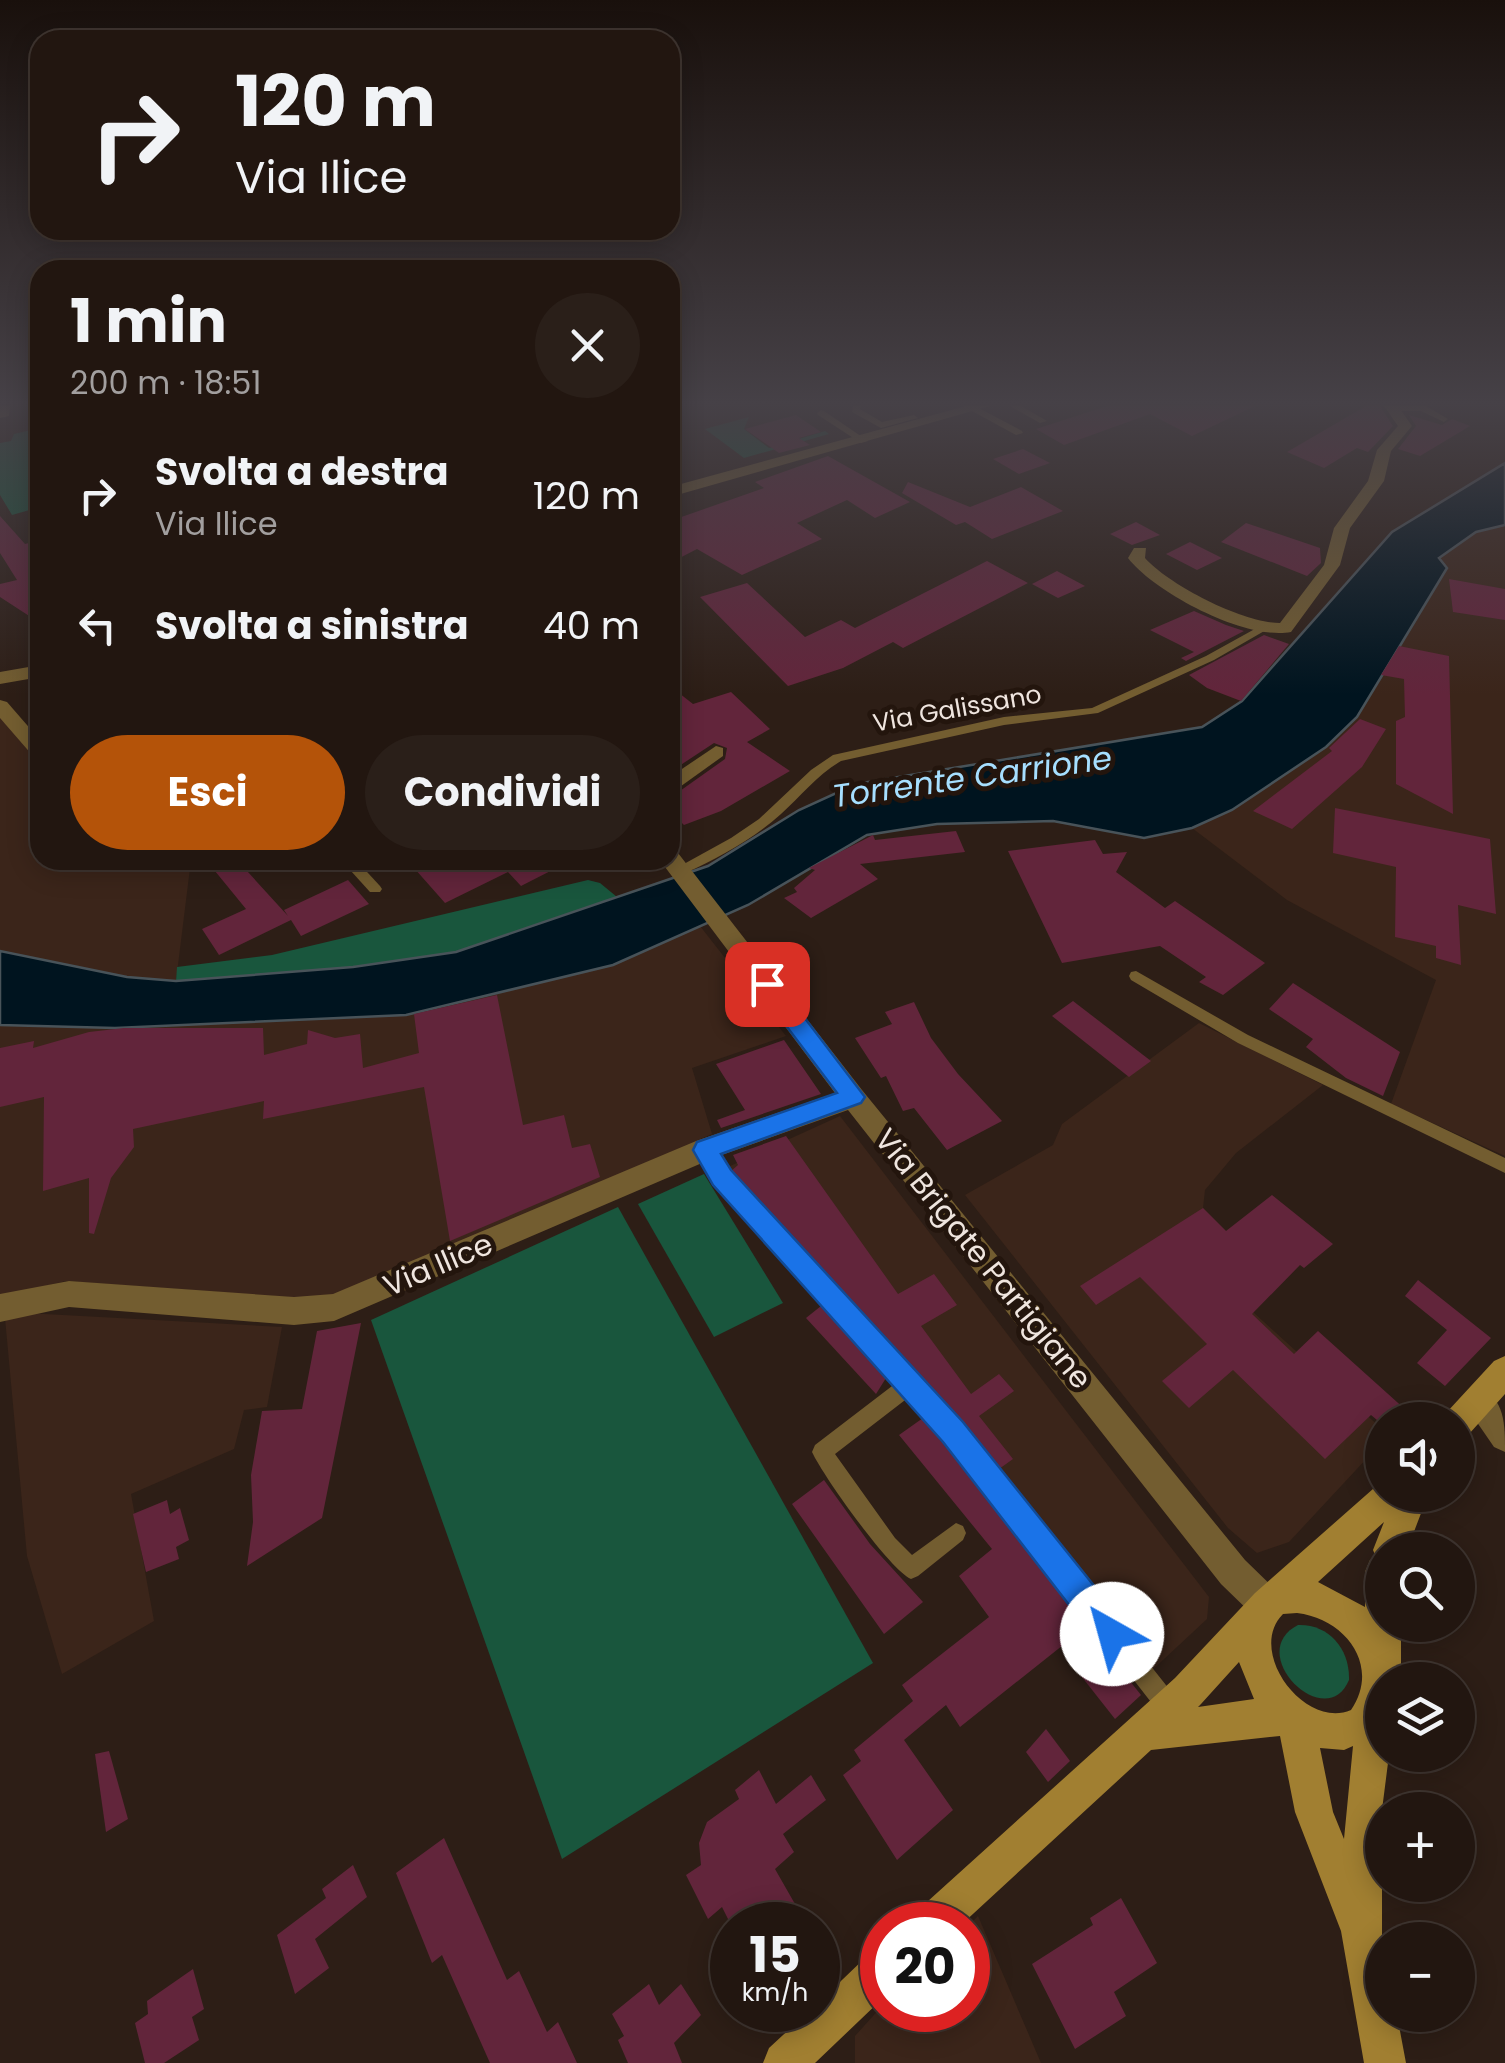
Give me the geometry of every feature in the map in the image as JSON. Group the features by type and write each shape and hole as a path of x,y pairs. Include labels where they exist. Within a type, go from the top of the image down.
{"main road":[{"path":"1475,1404 1505,1371"},
{"path":"957,1902 1169,1708 1268,1606 1370,1512"},
{"path":"1375,1662 1374,1649 1348,1616 1314,1596 1268,1606 1252,1633 1256,1670 1279,1706 1296,1719 1314,1812 1361,1931 1385,2063"},
{"path":"1141,1733 1266,1716 1296,1719 1332,1731 1350,1730 1365,1713"},
{"path":"1361,1931 1370,1772"},
{"path":"796,2057 860,1993"}],"street":[{"name":"Via Galissano","path":"1262,628 1278,630 1290,625 1332,565 1342,528 1361,502"},
{"path":"1140,552 1136,558 1142,569 1262,628"},
{"path":"0,678 30,673"},
{"path":"0,706 30,740"},
{"path":"680,779 716,752"},
{"name":"Via Brigate Partigiane","path":"680,870 853,1097 1233,1572 1268,1606"},
{"name":"Via Ilice","path":"0,1308 68,1294 294,1311 334,1307 706,1150 853,1097"},
{"path":"1475,1417 1505,1436"}],"lane":[{"name":"Via Galissano","path":"680,864 702,862 785,803 813,771 837,758 1004,721 1094,711 1210,658 1262,628"},
{"path":"357,870 375,889"},
{"path":"1136,976 1230,1033 1505,1166"},
{"path":"706,1150 722,1178 953,1432 1169,1708"},
{"path":"909,1385 822,1452 911,1570 956,1533"}],"shaded area":[{"path":"1505,525 1505,1156 1391,1104 1436,980 1287,900 1192,828 1232,810 1327,747 1357,717 1439,582 1438,558 1476,532"},
{"path":"0,713 30,743 30,870 190,870 176,981 127,977 0,951"},
{"path":"700,926 786,1036 692,1068 712,1134 347,1293 301,1298 66,1281 0,1297 0,1025 115,1028 406,1015 613,965"},
{"path":"1199,1023 1323,1085 1236,1153 1205,1190 1203,1208 1226,1231 1253,1312 1365,1414 1365,1460 1289,1542 1257,1553 1228,1528 965,1195 1053,1145 1062,1124"},
{"path":"840,1116 1209,1597 1207,1619 1148,1674 717,1172"},
{"path":"26,1313 282,1327 267,1407 244,1410 234,1449 131,1494 154,1621 62,1674 27,1556 5,1318"},
{"path":"990,1944 1041,2063 855,2063 855,2036 860,2030 990,2032"}],"green space":[{"path":"4,502 30,502 30,510 12,515"},
{"path":"588,880 600,883 617,897 456,952 353,967 176,981 177,967 272,955"},
{"path":"704,1174 783,1303 714,1337 638,1204"},
{"path":"618,1207 873,1663 562,1859 371,1320"},
{"path":"1298,1625 1319,1629 1336,1640 1346,1658 1349,1680 1338,1695 1324,1699 1308,1694 1294,1684 1284,1669 1280,1653 1283,1638"}],"water":[{"name":"Torrente Carrione","path":"1441,502 1505,502 1505,525 1476,532 1439,558 1447,568 1357,717 1326,747 1232,810 1192,828 1144,838 1053,821 937,824 867,835 748,905 613,965 406,1015 115,1028 0,1025 0,951 127,977 176,981 353,967 456,952 708,866 799,810 856,784 1202,727 1242,701 1392,532"}],"building":[{"path":"723,502 842,502 797,523 822,539 742,575 697,549 680,558 680,517"},
{"path":"851,502 909,502 875,518"},
{"path":"918,502 958,502 970,507 982,502 1048,502 1063,511 992,539 965,522 956,525"},
{"path":"0,516 25,544 30,543 30,616 0,597 0,584 17,580 0,553"},
{"path":"1136,522 1160,535 1132,545 1110,534"},
{"path":"1246,523 1320,548 1321,563 1307,576 1221,542"},
{"path":"1190,542 1222,558 1197,570 1166,554"},
{"path":"987,561 1028,583 903,648 893,642 843,668 788,686 700,597 747,583 805,637 841,620 855,628"},
{"path":"1057,571 1085,586 1058,598 1032,584"},
{"path":"1449,579 1505,589 1505,620 1453,612"},
{"path":"1194,611 1244,631 1186,661 1181,658 1194,652 1150,630"},
{"path":"1264,635 1289,644 1241,701 1207,688 1189,675"},
{"path":"1399,646 1449,656 1453,814 1396,784 1396,721 1405,717 1404,679 1381,675"},
{"path":"731,692 770,729 747,742 790,771 721,811 684,825 680,821 680,791 725,759 727,748 714,743 680,765 680,694 693,704"},
{"path":"1360,719 1386,729 1362,767 1292,829 1253,811 1332,751 1329,748"},
{"path":"1335,808 1490,839 1496,914 1458,905 1461,965 1436,958 1436,946 1395,937 1396,867 1333,853"},
{"path":"956,831 965,852 860,864 878,879 811,918 784,898 797,892 794,888 815,870 809,868 873,835 875,840"},
{"path":"1095,840 1103,854 1127,852 1116,872 1165,908 1175,901 1265,963 1223,995 1199,982 1206,977 1160,946 1062,963 1008,851"},
{"path":"214,870 246,870 288,916 284,910 348,880 369,904 301,936 291,920 219,955 202,929 246,909"},
{"path":"416,870 552,870 521,886 508,872 445,903"},
{"path":"1293,983 1400,1052 1383,1096 1346,1078 1306,1047 1313,1039 1269,1009"},
{"path":"497,995 523,1125 564,1115 572,1148 590,1144 600,1177 450,1241 424,1087 263,1119 264,1101 133,1129 134,1147 111,1178 94,1234 89,1233 89,1178 43,1191 44,1097 0,1107 0,1048 34,1041 33,1048 89,1032 124,1028 263,1028 264,1055 307,1044 308,1030 335,1038 360,1034 363,1068 419,1053 414,1014"},
{"path":"1073,1001 1151,1061 1129,1077 1052,1016"},
{"path":"914,1002 931,1038 1002,1121 947,1150 914,1108 903,1111 886,1076 881,1078 855,1038 892,1024 885,1012"},
{"path":"784,1040 821,1094 721,1128 717,1120 745,1110 716,1064"},
{"path":"786,1136 898,1294 934,1274 957,1305 921,1326 971,1394 999,1374 1014,1391 979,1416 1013,1459 999,1469 963,1422 731,1171 738,1165 733,1155"},
{"path":"1272,1195 1333,1244 1304,1268 1300,1265 1252,1314 1294,1354 1318,1331 1397,1402 1365,1402 1365,1421 1325,1459 1233,1370 1189,1408 1162,1381 1207,1344 1140,1277 1096,1305 1080,1286 1203,1208 1226,1231"},
{"path":"1418,1280 1491,1338 1445,1386 1417,1363 1447,1330 1405,1296"},
{"path":"821,1306 886,1378 876,1394 806,1318"},
{"path":"361,1323 322,1518 247,1566 253,1522 251,1475 262,1411 302,1409 317,1331"},
{"path":"923,1418 1087,1626 960,1727 946,1705 904,1740 953,1810 897,1860 843,1775 861,1761 854,1750 913,1701 902,1685 989,1617 959,1576 992,1549 899,1435"},
{"path":"824,1480 870,1544 923,1602 884,1634 792,1504"},
{"path":"167,1500 170,1514 180,1508 189,1540 176,1547 179,1559 146,1572 133,1514"},
{"path":"1102,1646 1141,1695 1115,1719 1078,1672"},
{"path":"1046,1729 1070,1761 1048,1782 1026,1752"},
{"path":"109,1751 128,1819 106,1832 95,1754"},
{"path":"759,1770 776,1804 811,1775 826,1800 783,1834 794,1852 775,1869 794,1902 710,1902 708,1919 686,1875 701,1865 699,1843 707,1822 739,1799 735,1790"},
{"path":"444,1838 507,1980 519,1971 547,2032 558,2022 577,2063 490,2063 442,1955 432,1963 396,1873"},
{"path":"353,1865 367,1897 315,1939 329,1968 295,1994 277,1935 326,1898 322,1889"},
{"path":"1121,1898 1157,1963 1114,1992 1126,2016 1075,2049 1032,1964 1093,1925 1090,1918"},
{"path":"193,1969 204,2009 192,2017 199,2040 164,2063 145,2063 135,2023 148,2014 147,2001"},
{"path":"649,1984 659,2005 681,1984 701,2015 674,2043 682,2063 628,2063 618,2040 624,2036 612,2014"}],"route":[{"path":"767,984 853,1097 706,1150 722,1178 894,1370 934,1409 1112,1634"}]}
